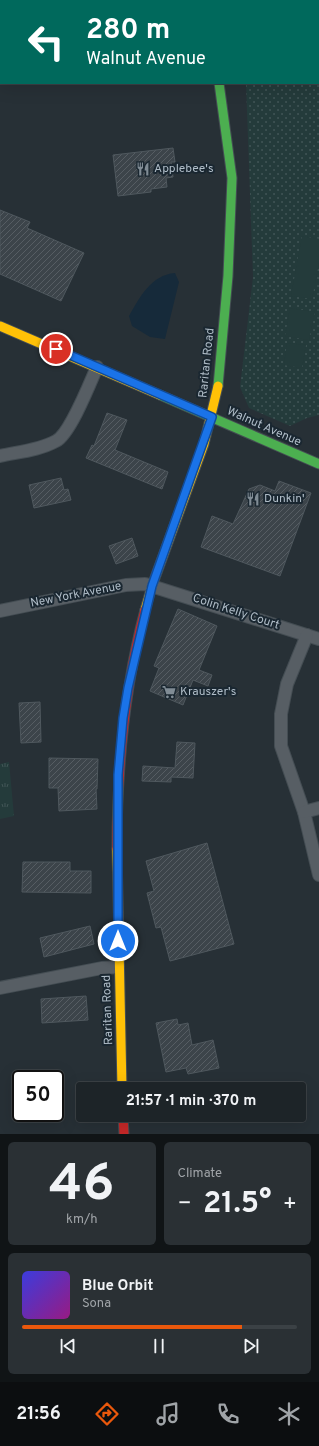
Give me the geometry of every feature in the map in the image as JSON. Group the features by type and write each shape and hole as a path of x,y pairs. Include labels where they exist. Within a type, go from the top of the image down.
{"main road":[{"name":"Raritan Road","path":"122,1082 118,967 117,806 120,746 128,688 152,586 212,417 219,382 228,276 232,178 219,84"},
{"name":"Walnut Avenue","path":"0,326 319,464"},
{"path":"123,1122 124,1134"}],"street":[{"path":"0,456 36,449 58,441 70,425 97,367"},
{"name":"New York Avenue","path":"0,611 126,585 152,586"},
{"name":"Colin Kelly Court","path":"152,586 319,639"},
{"path":"307,635 287,684 281,714 281,746 304,812 319,875"},
{"path":"304,812 319,808"},
{"path":"0,988 102,968 118,967"}],"green space":[{"path":"246,84 319,84 319,415 307,418 290,426 249,408 240,387 253,277"},
{"path":"302,236 319,239 319,263 312,299 291,296"},
{"path":"290,308 315,312 309,340 285,336"},
{"path":"287,343 306,345 302,368 284,365"},
{"path":"9,762 14,816 0,819 0,764"}],"water":[{"path":"175,273 179,282 165,339 150,337 132,326 129,316 137,302 153,282 159,278"}],"building":[{"name":"Applebee's","path":"173,148 175,162 171,162 173,177 166,178 167,187 151,189 151,192 118,196 113,155"},
{"path":"0,210 30,222 27,228 84,253 61,301 0,274"},
{"path":"107,413 127,420 115,450 168,472 162,489 86,458 92,445 94,446"},
{"path":"61,478 64,490 68,489 71,500 34,508 29,485"},
{"path":"279,481 311,493 280,576 201,547 212,516 233,524 249,489 260,485 275,491"},
{"path":"132,538 138,556 116,564 109,546"},
{"path":"178,609 217,626 199,670 212,675 208,686 193,680 183,705 150,691 159,668 154,666"},
{"path":"40,702 41,742 21,743 19,703"},
{"path":"177,742 195,743 193,778 171,777 171,782 142,781 143,766 175,768"},
{"path":"49,758 98,759 96,789 97,809 59,811 58,788 49,788"},
{"path":"207,843 234,944 170,961 161,927 156,928 147,893 154,891 146,861"},
{"path":"23,862 70,862 70,871 91,871 91,893 22,892"},
{"path":"90,926 94,944 44,957 40,938"},
{"path":"86,996 88,1020 42,1023 41,999"},
{"path":"177,1019 178,1025 188,1023 192,1045 213,1040 219,1068 188,1074 186,1068 166,1072 156,1023"}],"traffic: fast":[{"path":"218,386 228,276 232,178 219,84"},
{"path":"160,395 319,464"}],"traffic: slow":[{"path":"0,326 160,395"},
{"path":"145,610 152,586 204,444 218,386"},
{"path":"117,849 122,1082"}],"traffic: jam":[{"path":"117,849 118,789 123,729 132,669 145,610"},
{"path":"123,1122 124,1134"}],"place":[{"name":"Applebee's","path":"143,169"},
{"name":"Dunkin'","path":"253,499"},
{"name":"Krauszer's","path":"169,692"}],"route":[{"path":"56,349 212,417 204,444 152,586 137,643 128,688 123,718 118,775 118,941"}]}
